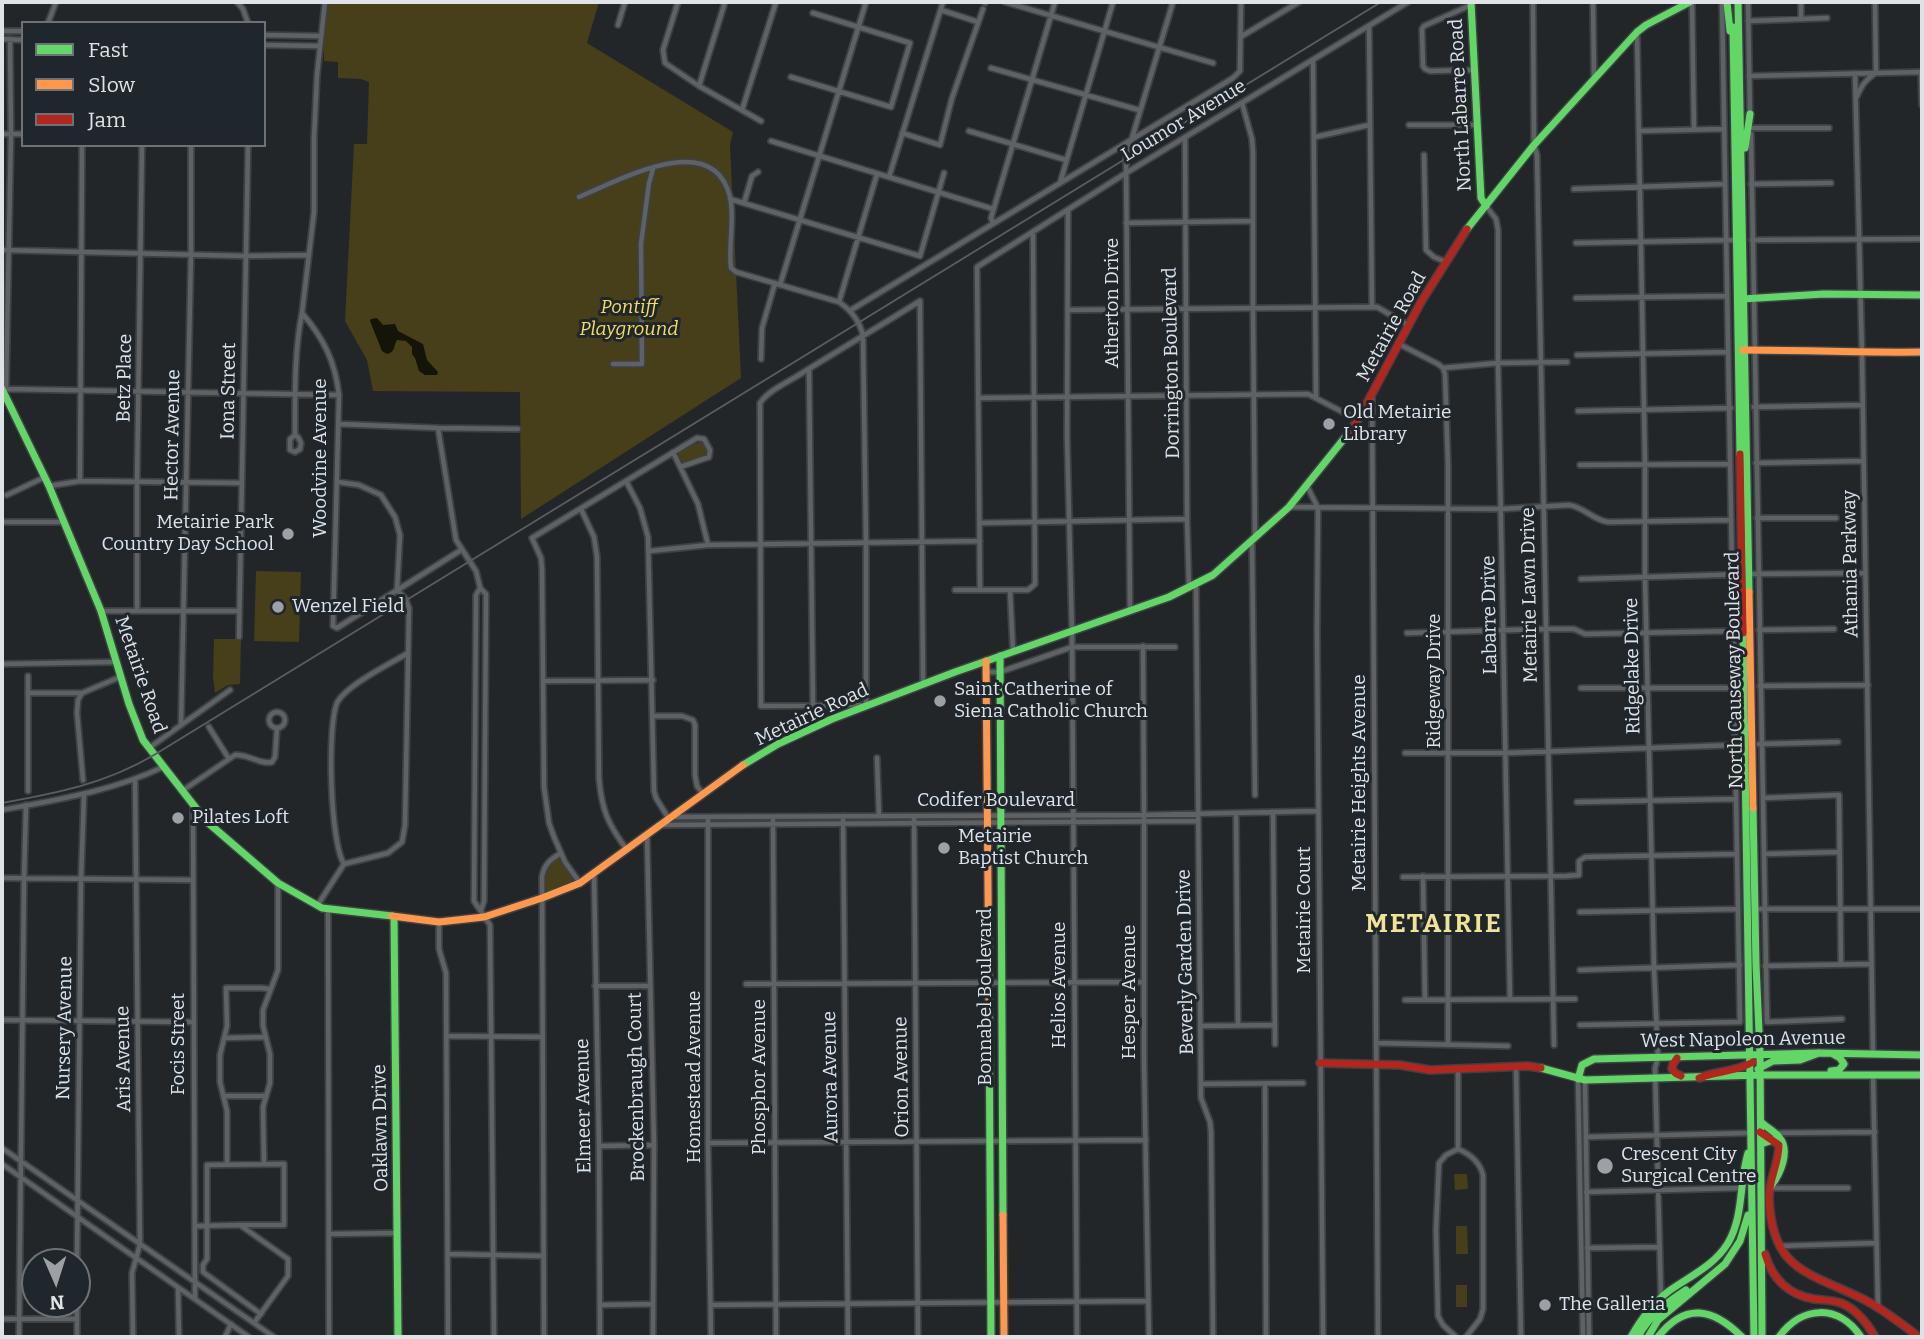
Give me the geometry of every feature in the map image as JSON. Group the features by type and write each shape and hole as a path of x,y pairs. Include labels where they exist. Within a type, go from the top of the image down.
{"main road":[{"name":"Metairie Road","path":"4,390 49,486 101,611 115,662 143,740 193,806 221,836 278,883 317,906 439,922 483,913 542,898 580,883 739,768 779,744 832,719 1013,651 1130,611 1193,586 1213,575 1289,507 1358,420 1408,325 1446,262 1472,222 1534,145 1637,33 1646,25 1691,2"},
{"path":"1725,2 1736,56"},
{"name":"North Causeway Boulevard","path":"1732,2 1745,351 1738,408"},
{"name":"North Causeway Boulevard","path":"1736,56 1743,2"},
{"name":"North Labarre Road","path":"1471,4 1481,198 1486,206"},
{"name":"North Causeway Boulevard","path":"1736,66 1741,160 1737,309 1738,408 1748,744 1742,909 1749,1065 1754,1337"},
{"path":"1741,160 1750,114"},
{"path":"1737,309 1738,303 1744,298 1754,297 1922,295"},
{"path":"1737,332 1745,351 1922,352"},
{"name":"Bonnabel Boulevard","path":"1000,656 1004,1337"},
{"name":"Bonnabel Boulevard","path":"986,661 991,1337"},
{"name":"North Causeway Boulevard","path":"1748,744 1760,909 1756,965 1763,1022 1760,1055 1762,1337"},
{"name":"Oaklawn Drive","path":"394,917 398,1337"},
{"path":"1749,1076 1773,1061 1819,1054"},
{"name":"West Napoleon Avenue","path":"1581,1079 1578,1069 1584,1061 1594,1059 1819,1054 1922,1055"},
{"path":"1795,1074 1839,1070 1844,1064 1832,1054"},
{"path":"1677,1058 1671,1065 1673,1073 1695,1078 1712,1072 1735,1071 1749,1065 1760,1055"},
{"name":"West Napoleon Avenue","path":"1320,1063 1400,1065 1430,1070 1516,1066 1544,1068 1581,1079 1749,1076"},
{"name":"West Napoleon Avenue","path":"1760,1071 1795,1074 1922,1075"},
{"path":"1749,1090 1753,1099 1754,1124 1760,1132 1773,1136"},
{"path":"1760,1120 1779,1145 1779,1154 1770,1179 1772,1227 1779,1246 1793,1265 1803,1272 1878,1307 1919,1337"},
{"path":"1749,1133 1761,1146 1773,1136"},
{"path":"1631,1337 1639,1322 1661,1298 1709,1266 1730,1241 1738,1220 1742,1176 1750,1148"},
{"path":"1648,1337 1658,1320 1717,1272 1733,1254 1744,1233 1750,1199"},
{"path":"1762,1229 1768,1266 1783,1287 1800,1297 1838,1302 1853,1309 1875,1337"},
{"path":"1638,1337 1648,1319 1659,1308 1717,1272"},
{"path":"1658,1337 1676,1318 1696,1312 1709,1313 1721,1319 1742,1337"},
{"path":"1779,1337 1788,1324 1815,1312 1833,1313 1848,1321 1861,1337"}],"street":[{"path":"49,21 56,2"},
{"path":"237,2 247,21"},
{"path":"295,435 296,341 314,212 314,138 324,2"},
{"path":"618,25 625,2"},
{"path":"678,2 663,50 663,58 668,67 761,121"},
{"path":"699,86 725,2"},
{"path":"741,110 776,2"},
{"path":"761,359 762,328 801,220 866,2"},
{"path":"889,177 943,2"},
{"path":"1005,2 1213,63"},
{"path":"993,223 990,218 1055,2"},
{"path":"1060,184 1113,2"},
{"name":"Atherton Drive","path":"1130,611 1126,155 1173,2"},
{"path":"1241,2 1242,36 1299,2"},
{"name":"Loumor Avenue","path":"978,398 976,267 1408,2"},
{"name":"Metairie Lawn Drive","path":"1533,2 1553,1045"},
{"path":"1593,2 1594,80"},
{"path":"1691,2 1695,129"},
{"name":"North Causeway Boulevard","path":"1725,2 1723,129 1728,352 1738,408 1730,464 1734,688 1763,797 1764,854 1760,909 1765,966 1763,1022"},
{"name":"North Causeway Boulevard","path":"1742,909 1736,799 1760,686 1751,128 1748,21 1743,2"},
{"path":"1801,2 1801,19"},
{"path":"1875,2 1876,73"},
{"path":"1471,4 1424,26 1423,66 1430,71 1473,70"},
{"path":"902,133 940,145 952,98 983,9"},
{"path":"941,10 978,22"},
{"path":"792,77 891,107 910,43 813,13"},
{"path":"1748,21 1827,18"},
{"path":"1369,26 1372,307"},
{"path":"2,31 21,31"},
{"name":"Ridgelake Drive","path":"1637,33 1645,577 1658,1058 1655,1063 1655,1078 1661,1298"},
{"path":"266,35 320,36"},
{"name":"Loumor Avenue","path":"851,310 1233,78 1240,71 1242,36"},
{"path":"2,39 21,40"},
{"path":"10,39 9,250 4,390 339,395"},
{"path":"266,45 319,46"},
{"path":"1313,60 1316,309 1314,396"},
{"path":"991,68 1139,110"},
{"path":"1749,76 1922,72 1922,105"},
{"path":"1857,96 1862,85 1876,73"},
{"name":"Athania Parkway","path":"1855,74 1873,1054"},
{"path":"1242,103 1253,146 1255,795"},
{"path":"1315,137 1369,125"},
{"path":"1409,125 1476,125"},
{"path":"1751,128 1829,128"},
{"path":"1639,131 1723,129"},
{"path":"969,131 1066,160"},
{"path":"2,134 21,134"},
{"name":"Dorrington Boulevard","path":"1185,138 1187,519 1193,586"},
{"path":"771,141 993,209"},
{"path":"80,481 82,147"},
{"name":"Betz Place","path":"137,611 142,147"},
{"name":"Hector Avenue","path":"181,725 191,147"},
{"name":"Iona Street","path":"239,637 248,147"},
{"path":"1424,155 1426,250 1446,262"},
{"path":"579,197 643,171 675,162 705,165 719,176 730,200 730,266 736,272 839,302 851,310 861,326 863,336 866,543 866,705 761,706 760,403 765,396 863,336 920,301 923,684"},
{"path":"613,364 642,364 641,244 649,183 654,168"},
{"path":"744,203 752,176 758,172"},
{"path":"924,266 920,256 944,173"},
{"path":"839,302 877,174"},
{"path":"1751,184 1831,183"},
{"path":"1574,189 1725,184"},
{"path":"730,200 920,256"},
{"name":"Labarre Drive","path":"1486,206 1496,219 1498,230 1510,999"},
{"name":"Helios Avenue","path":"1068,210 1068,522 1072,632 1077,1337"},
{"path":"1126,222 1253,221"},
{"path":"955,590 1028,590 1033,587 1035,581 1032,233"},
{"path":"1752,240 1922,239"},
{"path":"1576,243 1739,240"},
{"path":"2,250 308,256"},
{"path":"1576,298 1727,296"},
{"path":"1068,310 1378,307 1408,325"},
{"name":"Woodvine Avenue","path":"302,313 318,332 330,356 335,368 339,395 333,626 335,628 397,590"},
{"path":"1398,344 1443,368 1498,363 1567,362"},
{"path":"1577,355 1728,352"},
{"name":"Ridgeway Drive","path":"1443,368 1446,388 1449,631 1448,1045"},
{"path":"809,369 813,706"},
{"path":"980,590 978,398 1314,396 1358,420"},
{"name":"Metairie Heights Avenue","path":"1372,396 1378,1337"},
{"path":"1578,411 1862,405"},
{"path":"339,424 519,429"},
{"path":"438,428 456,540 476,571 480,587 486,594 483,913"},
{"path":"580,883 561,853 549,823 544,787 542,569 541,558 532,538 697,438 704,439 710,450 709,457 680,467"},
{"path":"673,452 698,504 708,545"},
{"path":"1756,463 1863,461"},
{"path":"1580,465 1730,464"},
{"path":"7,495 45,477"},
{"path":"49,486 80,481 242,484"},
{"path":"626,481 643,516 650,551 654,791 669,821"},
{"path":"317,906 344,864 388,853 402,842 405,825 410,608 397,590 400,535 395,517 381,495 359,485 338,482"},
{"name":"Metairie Court","path":"1307,486 1318,508 1323,1337"},
{"path":"1289,507 1501,509 1574,506 1602,521 1731,520"},
{"path":"581,509 594,537 597,557 601,798 611,828 627,850"},
{"path":"1757,518 1836,518"},
{"path":"980,523 1187,519"},
{"path":"2,522 64,522"},
{"path":"650,551 708,545 980,541"},
{"path":"397,590 461,550"},
{"path":"1581,579 1865,573"},
{"name":"Beverly Garden Drive","path":"1193,586 1201,1098 1211,1132 1213,1337"},
{"path":"480,587 476,595 474,901 490,925 494,1337"},
{"path":"1010,590 1013,651"},
{"path":"101,611 239,611"},
{"path":"1408,633 1545,629 1574,629 1585,634 1734,631"},
{"path":"1759,631 1834,629"},
{"name":"Hesper Avenue","path":"1143,646 1144,1060 1149,1337"},
{"path":"986,672 1000,671 1072,647 1175,647"},
{"path":"344,864 336,842 332,801 333,720 337,702 347,690 408,652"},
{"path":"2,664 115,662"},
{"path":"28,676 28,791"},
{"path":"27,693 82,693 120,677"},
{"path":"543,681 653,680"},
{"path":"1760,686 1868,685"},
{"path":"1581,688 1734,688"},
{"path":"149,748 230,690"},
{"path":"82,693 76,706 83,780"},
{"path":"653,716 682,716 693,720 696,782 703,795"},
{"path":"209,726 229,759"},
{"path":"182,792 235,755 245,754 266,763 272,762 275,757 277,728"},
{"path":"1405,753 1506,753 1838,742"},
{"path":"877,758 879,816"},
{"path":"2,810 83,794 135,779 163,767"},
{"name":"Aris Avenue","path":"133,1337 132,1273 140,1244 135,779"},
{"name":"Nursery Avenue","path":"77,1248 83,794"},
{"path":"1763,797 1839,795 1841,964"},
{"path":"1577,802 1736,799"},
{"path":"19,1337 26,805"},
{"name":"Focis Street","path":"193,806 195,1299"},
{"name":"Codifer Boulevard","path":"1001,819 1074,815 1318,811"},
{"path":"1273,812 1275,1044"},
{"path":"1236,813 1238,1025"},
{"name":"Codifer Boulevard","path":"669,821 708,817 843,816 1074,822 1198,821"},
{"name":"Aurora Avenue","path":"843,816 848,1337"},
{"name":"Orion Avenue","path":"914,816 919,1337"},
{"name":"Homestead Avenue","path":"708,817 711,1337"},
{"name":"Phosphor Avenue","path":"772,817 776,1337"},
{"name":"Codifer Boulevard","path":"669,821 709,824 843,824 988,819"},
{"name":"Brockenbraugh Court","path":"647,836 654,1145 653,1337"},
{"path":"1764,854 1839,852"},
{"path":"544,1337 542,898 543,870 549,860 561,853"},
{"path":"1403,877 1579,875 1579,863 1583,858 1737,854"},
{"name":"Elmeer Avenue","path":"594,874 600,1337"},
{"path":"1423,876 1425,1000"},
{"path":"2,878 192,880"},
{"path":"264,1164 263,1120 265,1096 270,1083 270,1054 262,1010 278,970 278,883"},
{"path":"328,909 329,1337"},
{"path":"1580,912 1922,909"},
{"path":"439,922 439,949 446,972 448,1337"},
{"path":"1765,966 1871,964"},
{"name":"North Causeway Boulevard","path":"1655,1024 1740,1022 1743,965"},
{"path":"1580,970 1756,965"},
{"path":"746,984 1144,982"},
{"path":"595,986 649,986"},
{"path":"227,1164 227,1111 220,1082 219,1055 227,1026 226,988 269,989"},
{"path":"1405,1000 1575,999"},
{"path":"1763,1022 1842,1019"},
{"path":"2,1020 193,1022"},
{"path":"1580,1025 1655,1024"},
{"path":"1201,1026 1275,1025"},
{"path":"447,1036 542,1037"},
{"path":"224,1038 265,1037"},
{"path":"1376,1043 1507,1046"},
{"path":"1516,1066 1521,1337"},
{"path":"1458,1070 1458,1149"},
{"path":"1873,1074 1878,1307"},
{"path":"1581,1079 1580,1137 1584,1192 1586,1337"},
{"path":"1581,1079 1587,1137 1584,1192"},
{"path":"1202,1084 1303,1083"},
{"path":"1265,1084 1266,1337"},
{"path":"224,1096 265,1096"},
{"path":"1773,1136 1793,1133 1875,1132"},
{"path":"1580,1137 1749,1133"},
{"path":"708,1143 1146,1140"},
{"path":"599,1146 654,1145"},
{"path":"2,1148 274,1337"},
{"path":"1456,1337 1438,1316 1436,1223 1439,1163 1446,1155 1458,1149"},
{"path":"1458,1149 1478,1163 1483,1175 1483,1309 1480,1319 1466,1337"},
{"path":"2,1164 249,1337"},
{"path":"195,1226 207,1226 240,1226 284,1225 284,1164 207,1165 207,1226 207,1259 202,1268 204,1275 261,1314"},
{"path":"1584,1192 1741,1188"},
{"path":"1770,1188 1848,1188"},
{"path":"240,1226 288,1259 288,1276 254,1323"},
{"path":"329,1234 398,1233"},
{"path":"1779,1246 1877,1243"},
{"path":"1585,1248 1659,1247"},
{"path":"448,1254 544,1256"},
{"path":"178,1287 179,1337"},
{"path":"711,1305 1148,1301"},
{"path":"1586,1304 1645,1302 1653,1306"},
{"path":"600,1305 653,1304"},
{"path":"2,1319 77,1319 77,1337"},
{"path":"225,1337 230,1324"}],"green space":[{"name":"Pontiff Playground","path":"328,2 599,2 587,43 733,132 730,145 741,378 521,519 520,392 373,391 367,360 345,321 354,144 367,144 369,82 338,78 338,62 324,61"},
{"path":"702,441 708,454 684,464 676,452"},
{"name":"Wenzel Field","path":"256,571 301,572 299,642 254,641"},
{"path":"214,639 241,639 240,684 228,685 215,693 213,677"},
{"path":"561,853 580,883 542,898 546,867"},
{"path":"1454,1174 1467,1174 1468,1189 1455,1190"},
{"path":"1456,1226 1467,1226 1468,1254 1456,1254"},
{"path":"1456,1285 1467,1285 1467,1307 1456,1307"}],"shaded area":[{"path":"377,318 383,325 395,324 398,331 423,344 427,360 438,372 437,375 425,375 419,371 412,347 406,341 397,340 390,353 382,351 370,321"}],"railway":[{"path":"2,803 99,780 154,755 1381,2"}],"traffic: fast":[{"path":"1471,2 1481,198 1486,206"},
{"path":"1467,229 1534,145 1637,32 1690,2"},
{"path":"1727,2 1730,31"},
{"path":"1738,2 1749,592"},
{"path":"1733,27 1740,454"},
{"path":"1745,148 1750,114"},
{"path":"1742,299 1824,294 1922,295"},
{"path":"2,389 49,486 101,611 129,704 143,740 206,821 278,883 322,908 392,916"},
{"path":"743,765 778,744 832,719 955,672 1169,597 1213,575 1289,507 1347,435"},
{"path":"1743,633 1754,1337"},
{"path":"1000,656 1003,1215"},
{"path":"1753,808 1760,1054 1762,1337"},
{"path":"394,917 398,1337"},
{"path":"989,1002 991,1337"},
{"path":"1578,1079 1582,1065 1594,1059 1819,1053 1922,1055"},
{"path":"1758,1069 1773,1061 1800,1060 1819,1053"},
{"path":"1831,1071 1839,1070 1844,1064 1833,1054"},
{"path":"1541,1068 1585,1080 1760,1075 1922,1075"},
{"path":"1761,1122 1779,1137 1784,1149 1781,1169 1771,1186"},
{"path":"1761,1144 1773,1140"},
{"path":"1631,1337 1658,1301 1709,1264 1728,1243 1737,1222 1748,1153"},
{"path":"1648,1337 1658,1320 1725,1264 1740,1241 1748,1215"},
{"path":"1638,1337 1659,1310 1686,1290"},
{"path":"1658,1337 1678,1318 1699,1313 1720,1320 1742,1337"},
{"path":"1779,1337 1798,1319 1820,1313 1842,1319 1861,1337"}],"traffic: slow":[{"path":"1743,350 1922,352"},
{"path":"1749,592 1753,808"},
{"path":"986,661 989,1002"},
{"path":"392,916 439,922 484,917 580,883 743,765"},
{"path":"1003,1215 1004,1337"}],"traffic: jam":[{"path":"1347,435 1358,420 1421,302 1467,229"},
{"path":"1740,454 1743,633"},
{"path":"1677,1058 1672,1069 1681,1076"},
{"path":"1699,1078 1753,1062"},
{"path":"1320,1063 1400,1065 1430,1070 1528,1066 1541,1068"},
{"path":"1760,1132 1779,1145 1769,1198 1777,1241 1786,1255 1811,1275 1879,1308 1919,1337"},
{"path":"1765,1254 1772,1271 1782,1284 1796,1294 1834,1301 1852,1309 1875,1337"}],"place":[{"name":"Old Metairie Library","path":"1329,424"},
{"name":"Metairie Park Country Day School","path":"288,534"},
{"name":"Wenzel Field","path":"278,607"},
{"name":"Saint Catherine of Siena Catholic Church","path":"940,701"},
{"name":"Pilates Loft","path":"178,818"},
{"name":"Metairie Baptist Church","path":"944,848"},
{"name":"Crescent City Surgical Centre","path":"1605,1166"},
{"name":"The Galleria","path":"1545,1305"}],"district":[{"name":"METAIRIE","path":"1434,925"}]}
